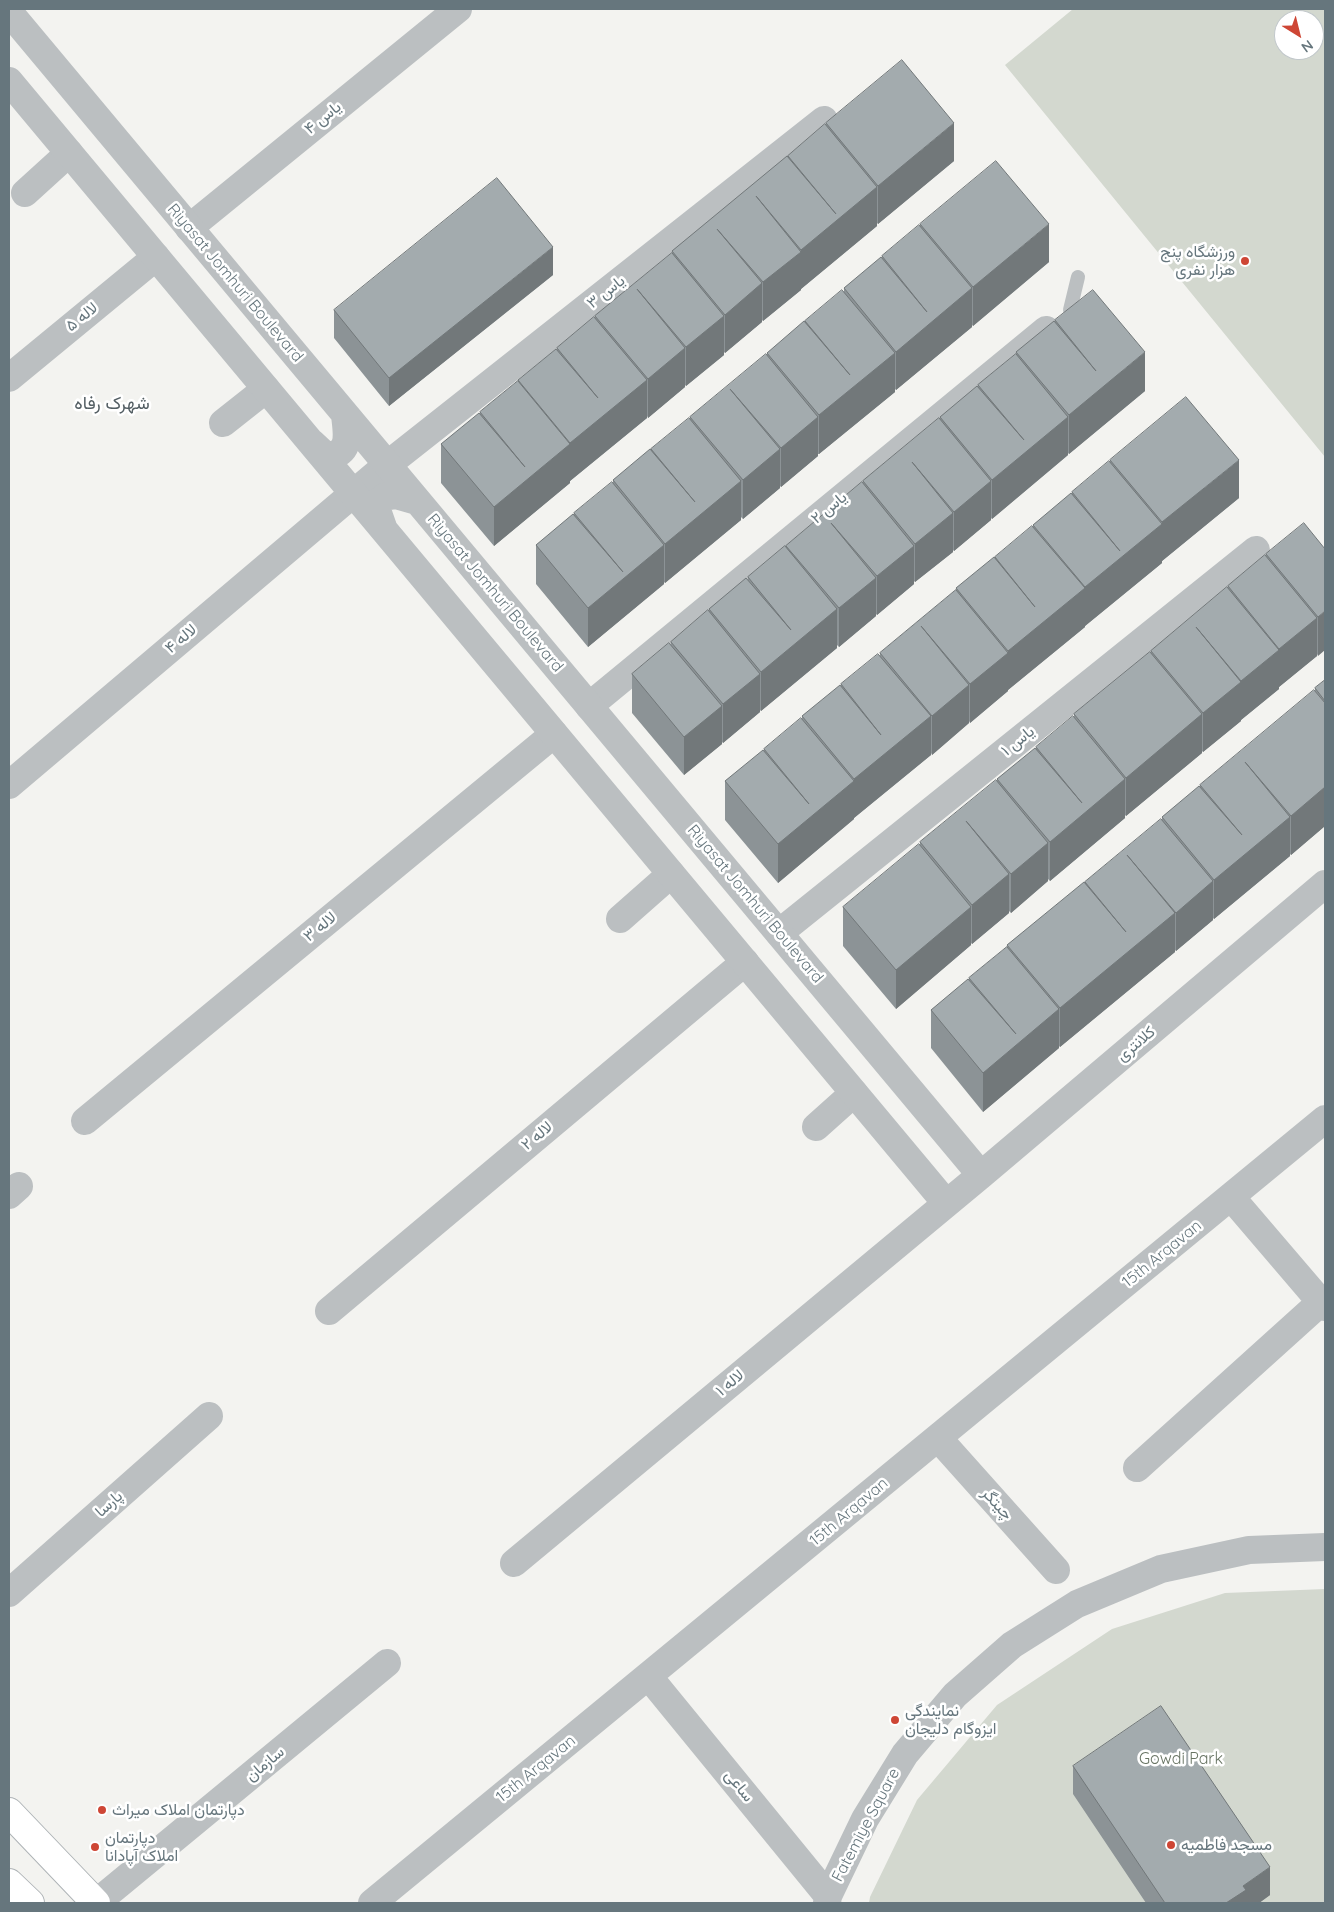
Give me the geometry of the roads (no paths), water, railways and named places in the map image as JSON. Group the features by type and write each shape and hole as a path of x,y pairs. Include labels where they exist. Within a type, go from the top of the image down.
{"main road":[{"path":"9,1812 96,1903"},
{"path":"9,1883 30,1903"}],"street":[{"name":"یاس ۴","path":"190,228 458,9"},
{"name":"Riyasat Jomhuri Boulevard","path":"9,12 779,933 892,1060 981,1175"},
{"path":"9,81 946,1203"},
{"name":"یاس ۳","path":"354,494 387,465 824,120"},
{"path":"25,193 69,153"},
{"name":"لاله ۵","path":"9,378 156,257"},
{"name":"یاس ۲","path":"589,706 1070,310"},
{"path":"222,423 266,389"},
{"path":"309,441 327,457 336,455 343,450 348,437 345,415"},
{"name":"لاله ۴","path":"9,785 354,494"},
{"path":"384,530 376,507 384,497 396,495 417,500"},
{"name":"یاس ۱","path":"779,933 1256,550"},
{"name":"لاله ۳","path":"85,1121 554,734"},
{"path":"620,919 671,874"},
{"name":"کلانتری","path":"946,1203 1325,884"},
{"name":"لاله ۲","path":"329,1311 745,962"},
{"path":"816,1127 854,1094"},
{"name":"15th Arqavan","path":"372,1903 1325,1119"},
{"path":"1137,1468 1323,1305 1231,1197"},
{"name":"لاله ۱","path":"514,1563 946,1203"},
{"name":"پارسا","path":"9,1593 209,1416"},
{"name":"چیتگر","path":"938,1438 1056,1570"},
{"name":"Fatemiye Square","path":"828,1900 866,1819 905,1754 955,1695 1012,1645 1077,1604 1161,1569 1249,1550 1325,1547"},
{"name":"سازمان","path":"96,1903 387,1663"},
{"name":"ساعی","path":"649,1677 828,1900"}],"lane":[{"path":"1070,310 1078,277"}],"place":[{"name":"ورزشگاه پنج هزار نفری","path":"1245,261"},
{"name":"نمایندگی ایزوگام دلیجان","path":"895,1720"},
{"name":"دپارتمان املاک میراث","path":"102,1810"},
{"name":"مسجد فاطمیه","path":"1171,1845"},
{"name":"دپارتمان املاک آپادانا","path":"95,1847"}],"district":[{"name":"شهرک رفاه","path":"112,404"}],"park label":[{"name":"Gowdi Park","path":"1181,1759"}]}
